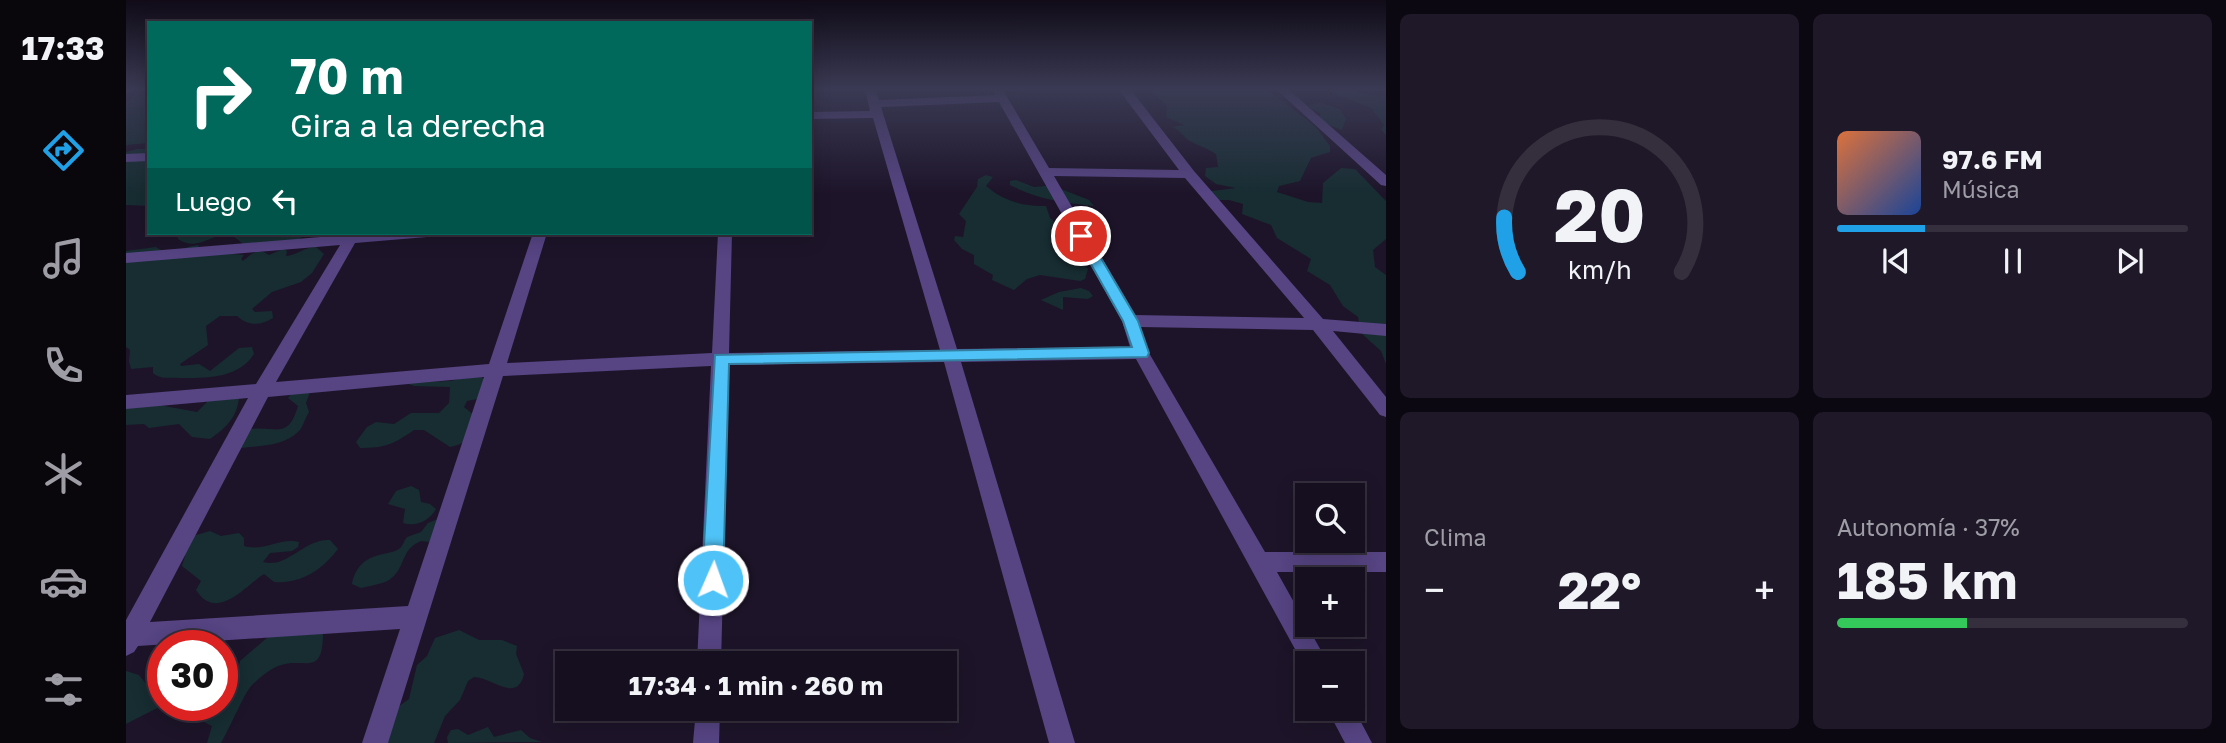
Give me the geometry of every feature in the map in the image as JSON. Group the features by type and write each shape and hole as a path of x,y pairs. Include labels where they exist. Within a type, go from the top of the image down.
{"street":[{"path":"880,125 951,357 1062,743"},
{"path":"1018,125 1130,321 1142,353 1309,651"},
{"path":"1151,125 1188,174 1318,324 1386,410"},
{"path":"1321,125 1386,182"},
{"path":"126,158 147,157"},
{"path":"1045,172 1188,174"},
{"path":"126,258 378,235"},
{"path":"375,743 539,235"},
{"path":"709,651 725,235"},
{"path":"128,638 261,390 353,236"},
{"path":"1130,321 1318,324 1386,330"},
{"path":"126,402 495,370 721,359 1142,353"},
{"path":"1261,562 1386,562"},
{"path":"128,638 415,617"},
{"path":"706,743 707,721"},
{"path":"1347,721 1359,743"}],"green space":[{"path":"126,125 147,125 147,143 126,145"},
{"path":"1313,125 1330,146 1330,152 1311,158 1300,181 1279,186 1277,192 1308,202 1322,203 1323,183 1341,168 1355,169 1386,201 1386,239 1373,250 1375,267 1386,275 1386,364 1381,351 1361,333 1358,317 1343,306 1330,285 1307,271 1311,259 1277,238 1271,225 1242,214 1243,204 1229,200 1209,200 1205,196 1212,191 1236,188 1216,184 1205,176 1206,168 1218,167 1216,154 1190,141 1172,127"},
{"path":"1328,125 1344,125 1342,130"},
{"path":"147,149 147,206 126,205 126,152"},
{"path":"986,175 993,177 986,186 1006,199 1021,204 1046,206 1050,218 1075,239 1078,259 1088,269 1085,279 1080,281 1040,275 1027,279 1014,290 992,280 993,275 974,264 974,255 962,249 954,240 955,236 963,237 966,221 959,214 977,187 978,179"},
{"path":"1016,180 1034,187 1061,189 1089,200 1094,206 1061,202 1031,194 1010,185 1010,181"},
{"path":"177,235 221,235 194,244 178,239"},
{"path":"228,235 306,235 297,240 243,244"},
{"path":"199,245 198,248 244,255 241,259 243,261 255,252 269,255 283,249 287,251 286,256 316,247 324,254 312,273 301,282 272,292 252,309 255,312 272,311 273,318 254,324 237,316 220,316 206,326 208,345 180,364 199,364 210,371 239,348 252,347 254,354 239,368 221,375 189,378 159,377 153,373 153,367 131,369 130,350 126,347 126,251 156,247 171,251"},
{"path":"1081,288 1093,296 1088,299 1063,297 1063,310 1041,300 1059,292"},
{"path":"478,373 487,383 477,399 467,401 464,407 480,420 461,444 450,447 424,430 414,430 383,446 360,448 356,442 367,427 376,422 394,424 411,413 439,413 449,403 450,387 414,386 406,383 451,381"},
{"path":"310,392 306,403 309,412 293,436 271,444 240,448 250,429 280,429 290,424 298,406 288,398 291,394"},
{"path":"211,398 239,398 230,422 210,439 192,437 179,424 149,428 144,424 126,425 126,399 197,412"},
{"path":"411,486 419,490 421,502 436,509 426,520 413,524 403,523 405,509 388,504 396,491"},
{"path":"438,519 431,542 421,541 414,545 389,580 361,588 352,584 362,564 397,550 407,537 421,532 428,523"},
{"path":"210,531 221,536 239,533 244,538 244,546 251,547 285,541 299,542 298,547 292,551 270,553 263,562 280,561 321,541 330,540 338,549 318,569 302,578 274,582 264,574 231,599 213,603 204,599 196,590 201,581 182,566 185,556 182,549 193,536"},
{"path":"282,625 323,632 320,656 316,661 275,667 249,689 238,709 240,661"},
{"path":"459,630 479,640 502,640 517,646 516,654 524,674 521,683 510,688 481,678 474,677 468,681 460,700 445,716 434,743 370,743 391,712 409,699 417,665 427,656 435,638"},
{"path":"126,671 139,675 147,685 147,713 126,724"},
{"path":"202,721 232,721 221,743 207,743 212,726"},
{"path":"488,727 494,737 521,730 530,738 542,742 448,743 447,737 451,730 458,729 468,735"}],"route":[{"path":"713,580 721,359 1142,353 1130,321 1081,236"}]}
